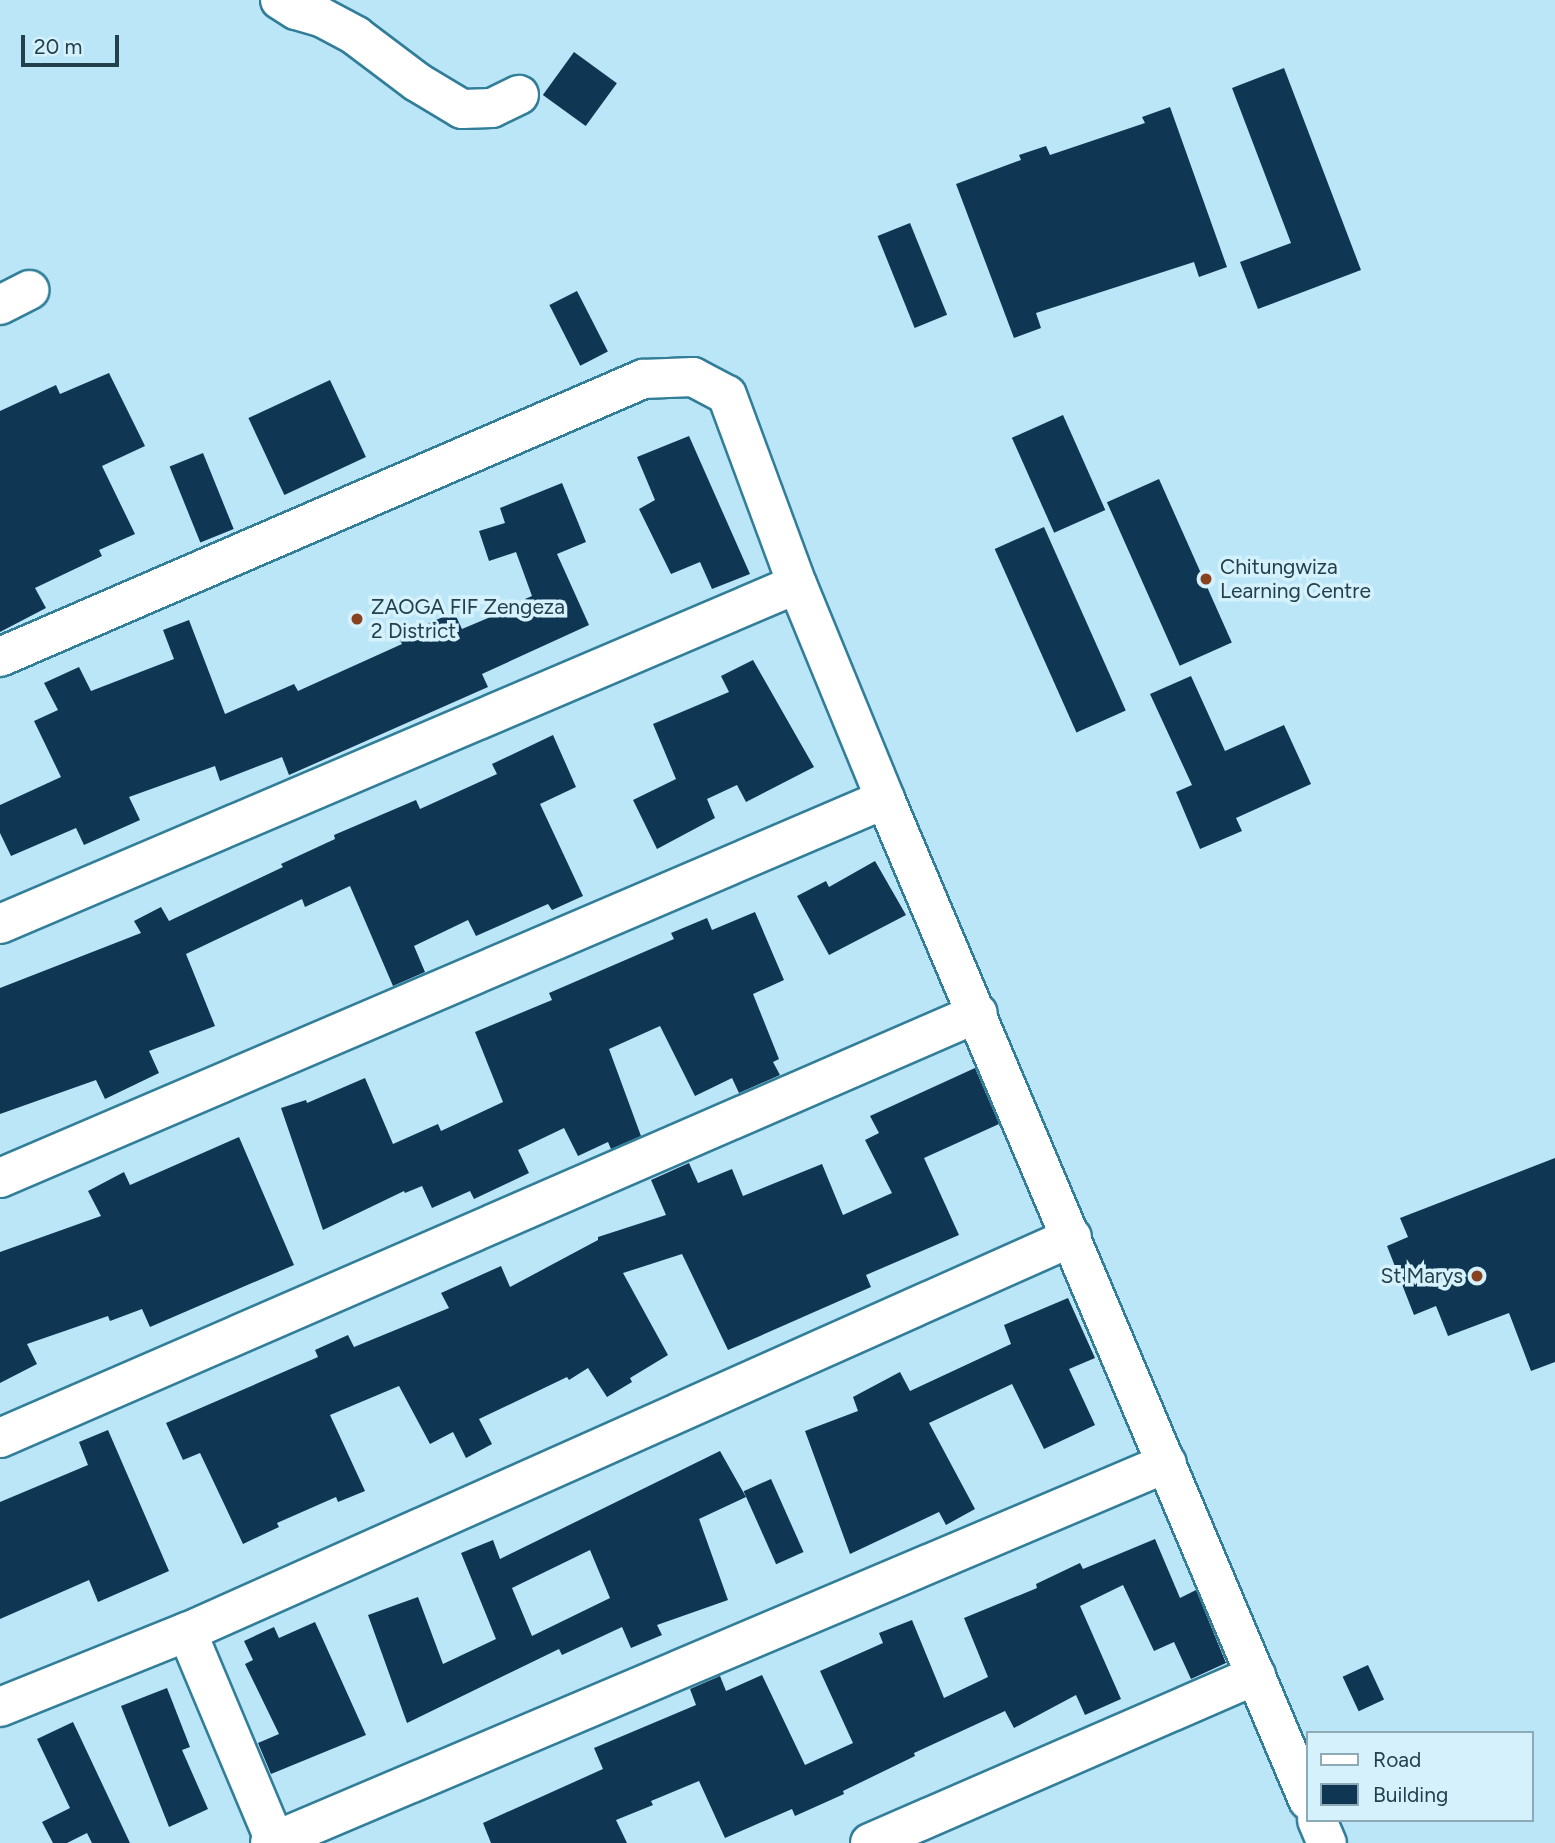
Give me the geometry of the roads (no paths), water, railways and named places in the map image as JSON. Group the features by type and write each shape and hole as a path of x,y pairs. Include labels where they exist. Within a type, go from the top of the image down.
{"street":[{"path":"280,0 296,10 321,17 356,36 417,82 462,109 492,108 519,95"},
{"path":"0,657 643,379 693,377 727,395 797,583 885,799 978,1013 1306,1795"},
{"path":"0,925 797,583"},
{"path":"0,1178 885,799"},
{"path":"0,1438 978,1013"},
{"path":"0,1707 187,1632 1072,1237"},
{"path":"187,1632 273,1842 1167,1463"},
{"path":"870,1843 1256,1675"},
{"path":"1318,1822 1326,1843"}],"place":[{"name":"Chitungwiza Learning Centre","path":"1206,579"},
{"name":"ZAOGA FIF Zengeza 2 District","path":"357,619"},
{"name":"St Marys","path":"1477,1276"}]}
